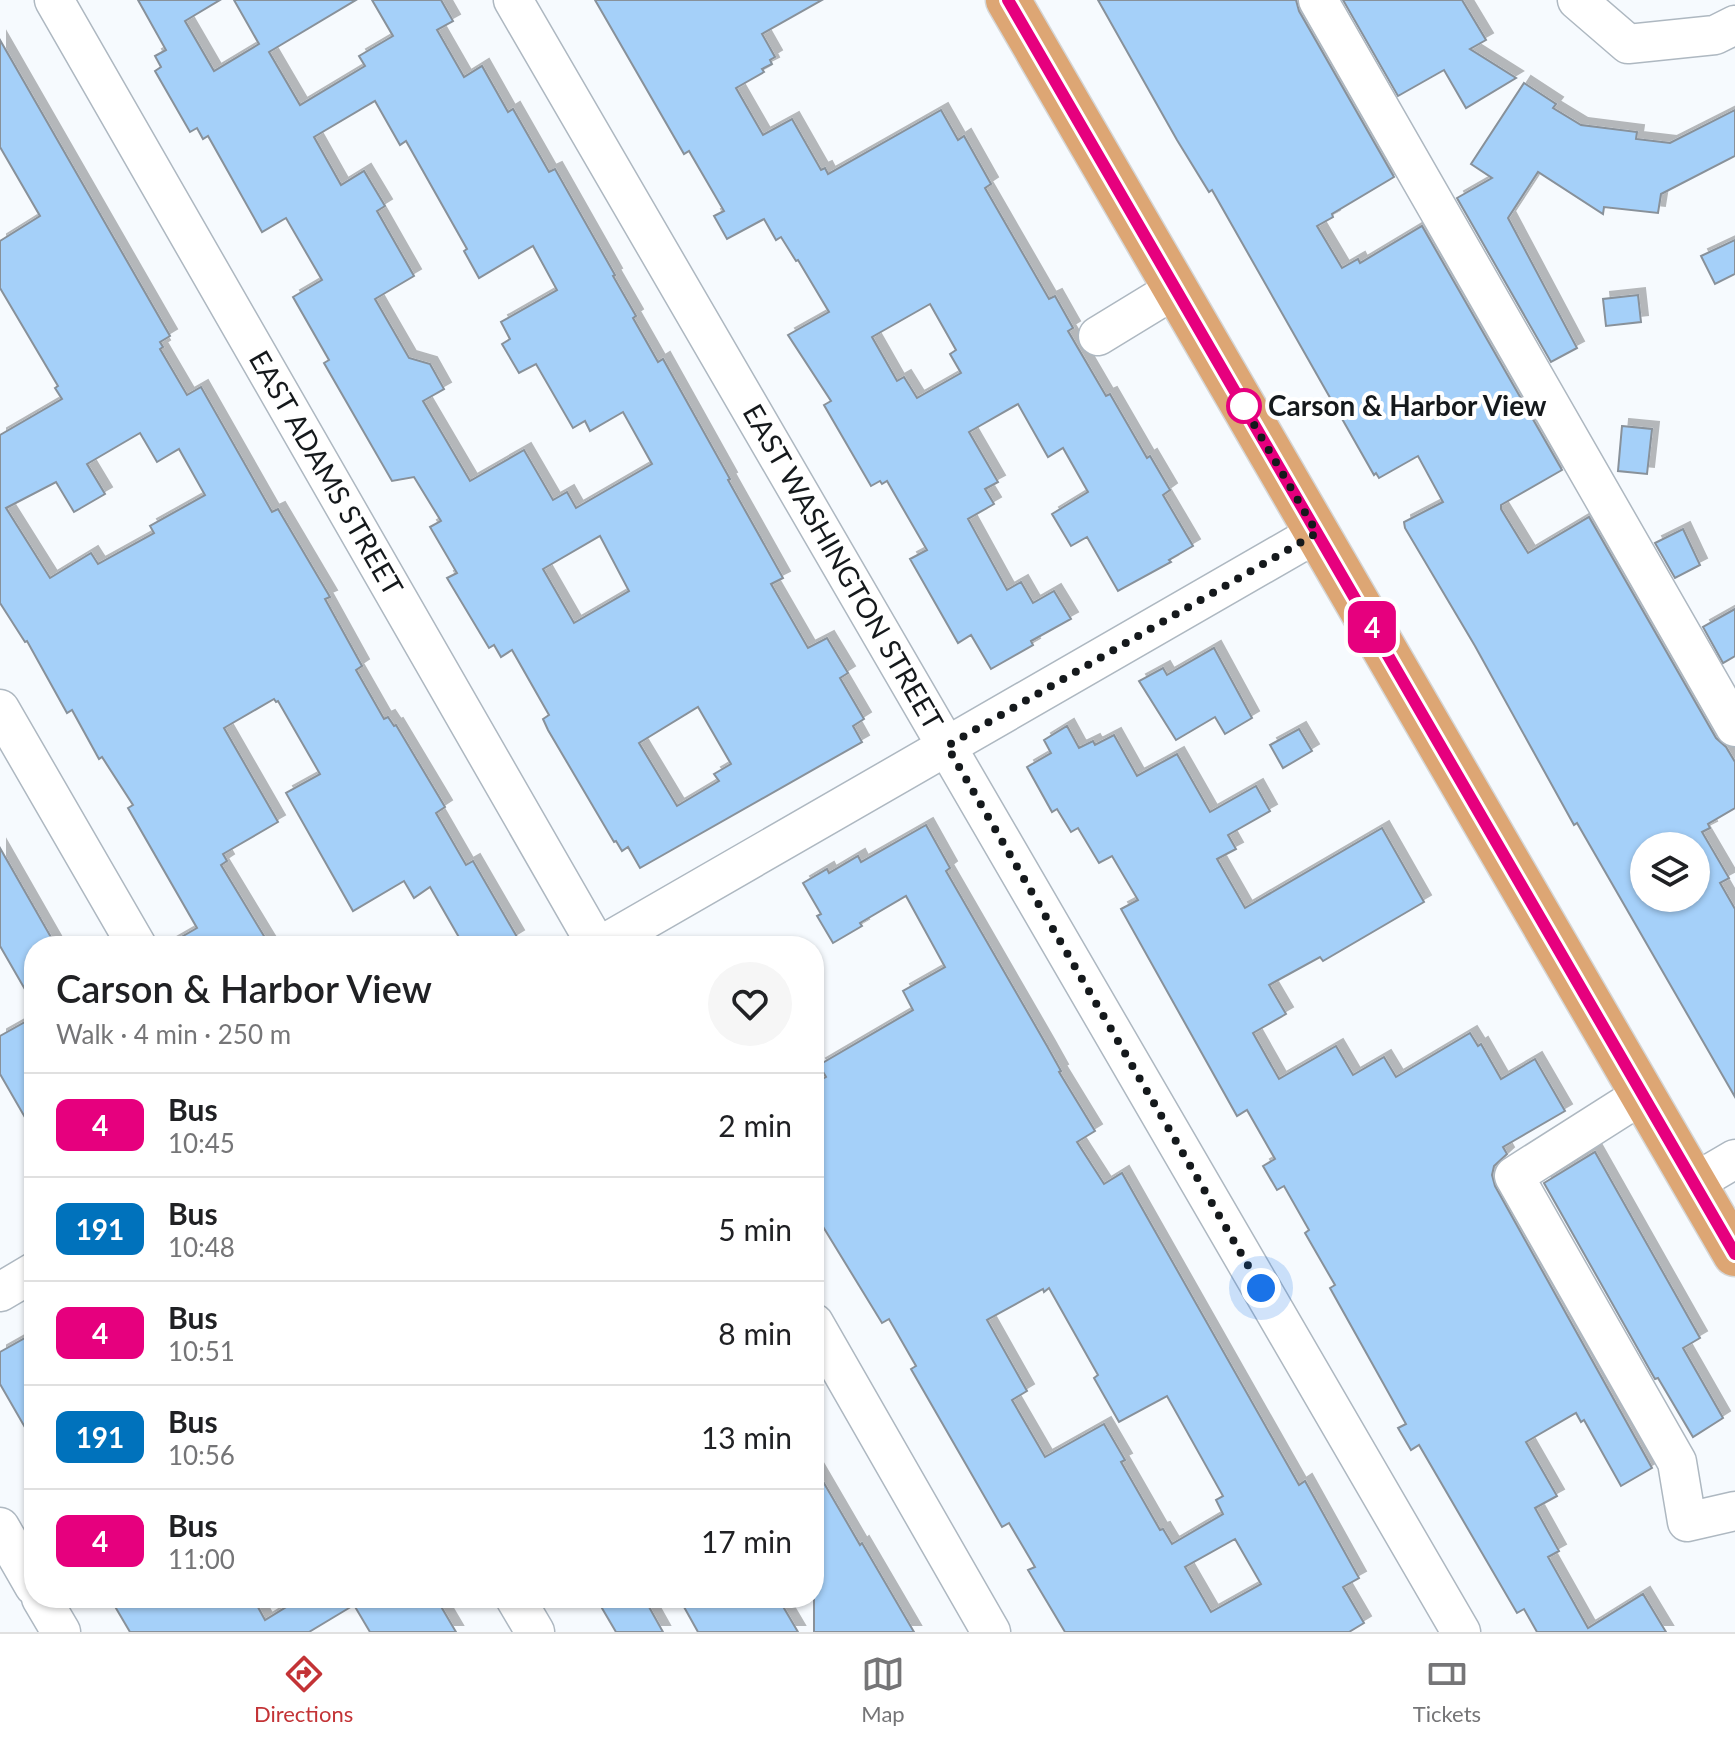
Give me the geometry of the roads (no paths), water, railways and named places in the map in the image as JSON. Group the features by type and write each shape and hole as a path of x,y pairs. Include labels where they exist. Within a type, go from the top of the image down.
{"main road":[{"path":"1008,0 1735,1254"}],"street":[{"name":"EAST ADAMS STREET","path":"54,0 593,936"},
{"name":"EAST WASHINGTON STREET","path":"513,0 1461,1632"},
{"path":"1318,0 1735,727"},
{"path":"1577,0 1628,44 1715,35 1735,25"},
{"path":"1098,336 1175,289"},
{"path":"616,936 1317,533"},
{"path":"0,709 131,936"},
{"path":"1643,1094 1514,1176 1677,1462 1687,1522 1735,1511"},
{"path":"1694,1183 1735,1159"},
{"path":"0,1292 24,1278"},
{"path":"824,1340 991,1632"},
{"path":"0,1527 24,1569"},
{"path":"47,1608 61,1632"},
{"path":"521,1608 535,1632"}],"place":[{"name":"Carson & Harbor View","path":"1244,406"}]}
